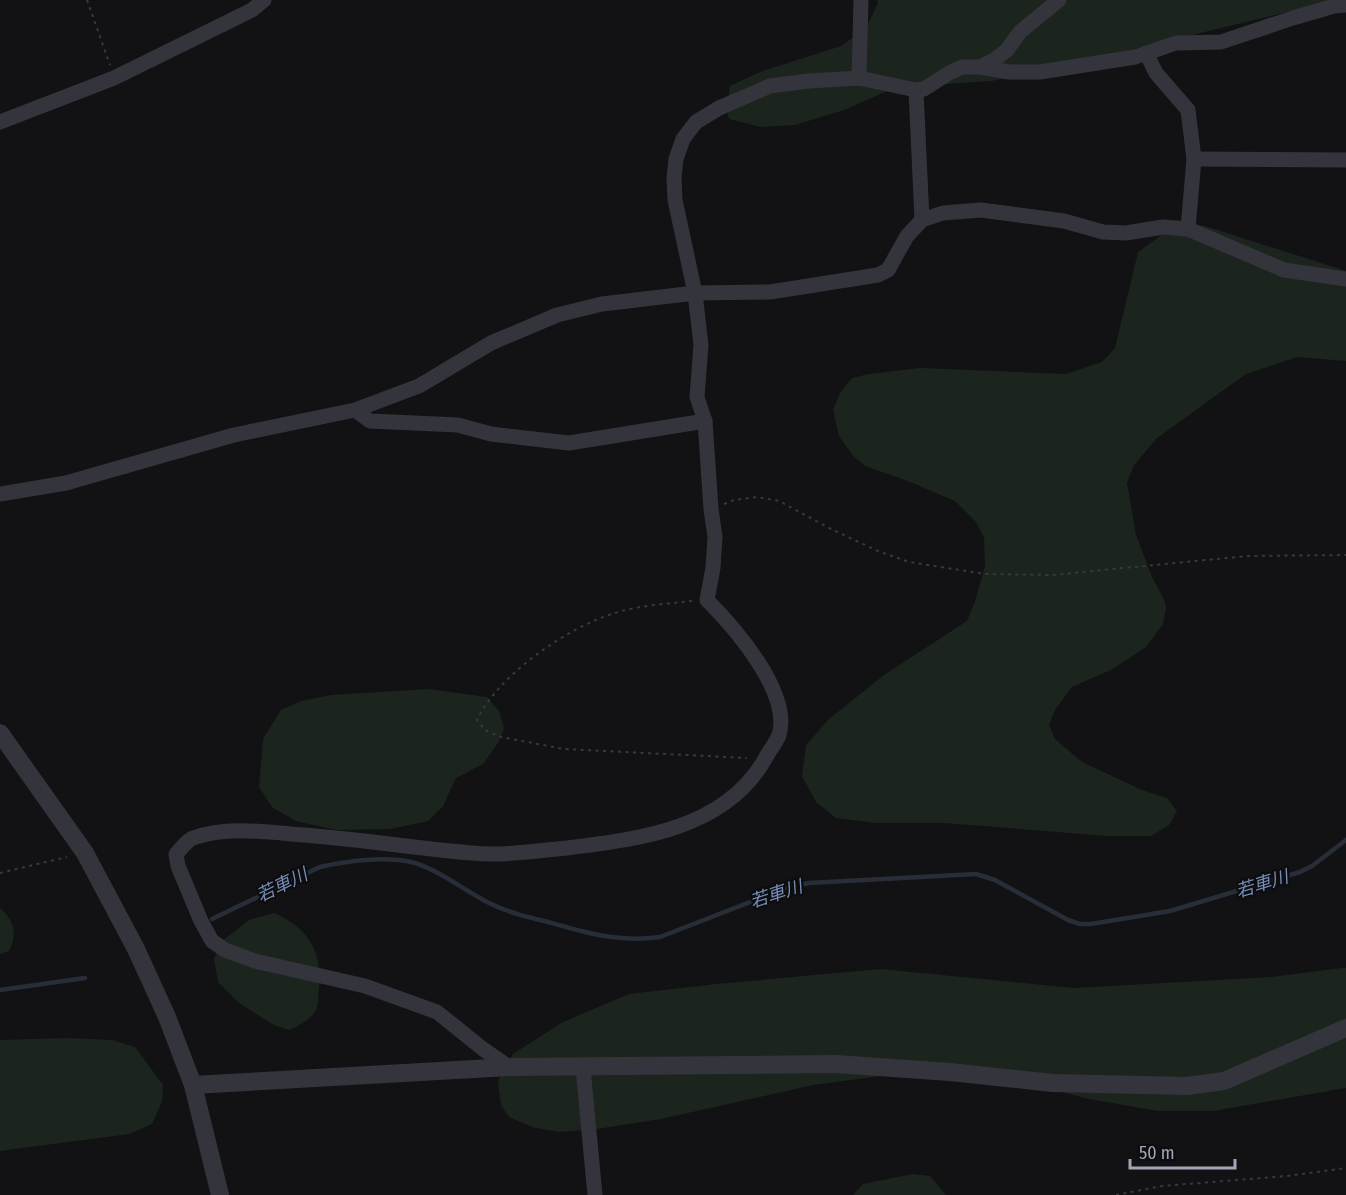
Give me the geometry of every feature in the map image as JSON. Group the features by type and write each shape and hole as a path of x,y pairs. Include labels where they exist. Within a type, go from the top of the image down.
{"street":[{"path":"0,122 114,78 252,10 264,0"},
{"path":"859,78 861,0"},
{"path":"980,67 1007,50 1020,32 1059,0"},
{"path":"509,1067 437,1012 365,986 255,961 225,950 212,941 201,921 178,866 176,854 190,839 216,832 256,831 314,835 474,854 530,852 641,838 679,827 717,809 737,794 756,774 779,735 780,712 769,681 748,646 731,624 707,600 713,568 715,537 705,422 697,397 701,345 695,293 675,200 674,178 676,159 683,140 696,122 719,108 770,86 859,78 916,90 924,89 962,67 980,67 1009,72 1040,72 1135,57 1176,43 1221,42 1293,18 1334,6 1346,5"},
{"path":"1146,53 1156,73 1188,110 1194,159 1188,229"},
{"path":"916,90 922,220"},
{"path":"1194,159 1346,160"},
{"path":"0,494 66,483 234,435 356,410 419,386 491,343 556,315 602,304 695,293 770,292 878,275 888,270 907,236 922,220 943,213 981,210 1064,221 1103,232 1126,233 1163,227 1188,229 1284,270 1346,279"},
{"path":"356,410 370,421 458,425 490,434 569,443 705,422"},
{"path":"0,733 85,853 140,959 167,1017 193,1085 220,1195"},
{"path":"193,1085 509,1067 836,1064 950,1072 1053,1083 1188,1086 1224,1081 1346,1028"},
{"path":"583,1068 595,1195"}],"path":[{"path":"87,0 114,78"},
{"path":"711,509 734,500 758,497 779,501 831,529 878,551 909,562 985,574 1052,575 1247,556 1346,555"},
{"path":"707,600 654,605 615,613 571,631 519,668 484,705 477,720 485,730 501,737 564,749 765,758"},
{"path":"0,873 85,853"},
{"path":"1116,1195 1162,1186 1287,1176 1346,1168"}],"shaded area":[{"path":"877,0 1337,0 992,81 897,87 844,110 795,125 761,127 729,119 727,110 730,86 760,72 841,46 866,28 878,3"},
{"path":"1177,224 1205,226 1346,271 1346,361 1297,357 1246,374 1157,438 1134,465 1127,483 1136,535 1152,577 1164,599 1166,608 1163,624 1146,647 1111,670 1072,687 1055,710 1049,725 1055,739 1082,762 1142,790 1167,798 1177,811 1169,825 1151,836 1108,836 944,823 876,823 836,818 816,802 802,776 806,745 829,719 884,675 967,621 985,566 984,537 975,521 955,501 865,466 853,456 839,436 833,410 840,393 852,378 869,374 920,368 1066,374 1102,362 1115,348 1138,252"},
{"path":"428,689 487,697 499,711 504,728 498,743 483,764 456,778 443,806 428,821 390,829 336,830 296,821 273,808 259,787 263,739 281,710 301,701 331,695"},
{"path":"0,908 9,918 14,934 9,951 0,954"},
{"path":"274,913 296,925 304,933 315,952 320,975 318,1002 313,1015 289,1030 274,1025 239,1003 218,982 214,959 221,942 249,920"},
{"path":"1346,968 1346,1088 1213,1111 1158,1111 1089,1099 1035,1085 903,1073 813,1085 661,1119 597,1129 559,1132 532,1127 509,1117 501,1105 498,1081 513,1054 561,1023 629,994 881,969 1074,988 1271,977"},
{"path":"68,1038 112,1040 135,1047 163,1085 162,1102 152,1124 129,1134 0,1151 0,1040"},
{"path":"913,1174 930,1176 946,1195 853,1195 863,1184"}],"waterway":[{"name":"若車川","path":"212,919 320,867 353,861 390,859 411,862 430,869 487,902 509,911 617,938 660,937 789,887 809,883 976,874 995,880 1068,920 1080,924 1091,924 1170,911 1300,872 1312,866 1346,840"},
{"name":"若車川","path":"0,990 85,978"}]}
